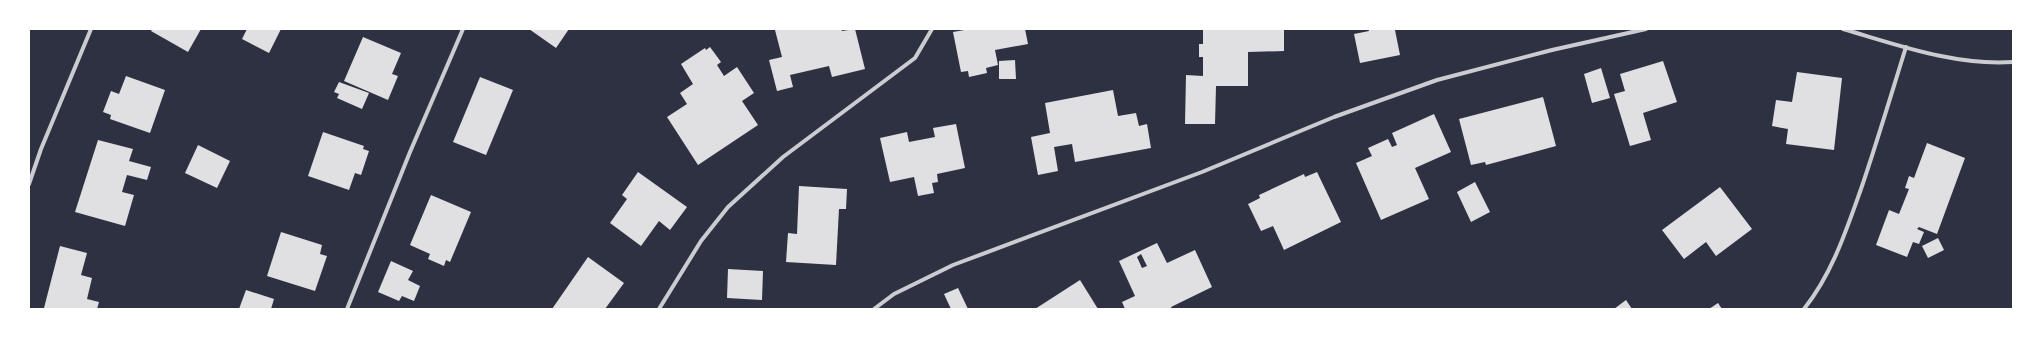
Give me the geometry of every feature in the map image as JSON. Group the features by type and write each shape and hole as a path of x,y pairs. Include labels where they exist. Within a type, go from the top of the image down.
{"street":[{"path":"29,184 41,149 91,29"},
{"path":"347,309 410,152 463,29"},
{"path":"659,309 701,241 728,207 783,157 915,58 932,29"},
{"path":"874,309 894,294 953,266 1202,172 1334,117 1437,80 1552,50 1646,29"},
{"path":"1843,29 1951,58 2000,63 2013,62"},
{"path":"1804,309 1814,297 1841,247 1876,145 1906,47"}],"building":[{"path":"152,29 201,29 188,52 151,31"},
{"path":"247,29 281,29 269,53 242,39"},
{"path":"529,29 569,29 556,48"},
{"path":"841,29 842,31 855,29 865,69 832,77 829,66 790,75 793,87 777,91 769,60 782,57 775,30"},
{"path":"970,29 1025,29 1028,44 995,50 998,65 986,68 987,73 969,77 968,71 961,72 953,32"},
{"path":"1203,29 1284,29 1284,51 1248,52 1248,86 1216,86 1215,124 1185,124 1186,75 1203,76 1203,57 1199,57 1199,44 1203,44"},
{"path":"1368,29 1398,29 1395,30 1400,55 1360,63 1354,34 1369,31"},
{"path":"363,37 401,53 392,74 398,76 388,100 344,81"},
{"path":"710,47 721,62 717,65 724,76 737,67 754,93 742,101 758,125 698,165 667,117 687,104 680,93 693,84 681,64 705,48 706,50"},
{"path":"1015,60 1016,79 999,79 999,61"},
{"path":"1663,61 1677,102 1643,113 1651,140 1630,146 1614,94 1625,91 1620,74"},
{"path":"1601,68 1610,98 1592,103 1584,74"},
{"path":"1797,72 1842,78 1834,150 1786,144 1788,129 1772,126 1776,100 1792,102"},
{"path":"126,76 165,90 150,133 110,119 111,115 103,112 111,91 119,94"},
{"path":"480,77 513,90 486,155 453,142"},
{"path":"339,82 369,93 362,109 337,98 339,94 334,92"},
{"path":"1113,90 1118,116 1136,113 1139,126 1147,124 1151,148 1075,162 1072,144 1054,147 1058,171 1038,175 1031,137 1050,133 1045,103"},
{"path":"1543,97 1556,146 1486,165 1485,162 1471,165 1459,119"},
{"path":"1434,114 1451,152 1415,168 1429,199 1381,220 1356,163 1372,156 1368,148 1388,139 1392,147 1397,145 1392,133"},
{"path":"956,124 965,168 937,174 938,182 932,183 934,193 918,196 914,177 890,182 880,138 907,132 909,142 935,137 933,128"},
{"path":"323,132 364,146 363,149 369,151 361,175 355,173 349,190 308,176"},
{"path":"98,140 133,149 129,161 151,167 147,180 127,175 122,192 134,195 125,226 75,212"},
{"path":"1927,143 1965,158 1937,234 1919,227 1917,229 1924,232 1919,244 1913,242 1907,257 1876,245 1889,210 1899,214 1909,189 1905,188 1909,176 1914,178"},
{"path":"198,145 230,161 217,188 185,173"},
{"path":"638,172 687,207 670,230 659,221 641,246 610,223 627,199 622,195"},
{"path":"1317,172 1341,222 1284,250 1273,226 1261,231 1248,204 1260,198 1259,195 1304,174 1305,177"},
{"path":"1475,182 1490,212 1471,222 1457,192"},
{"path":"799,186 847,189 846,209 839,209 836,265 786,262 788,233 797,234"},
{"path":"1720,187 1752,229 1716,256 1706,242 1684,259 1662,230"},
{"path":"431,195 471,212 450,262 446,260 444,266 428,259 430,254 410,245"},
{"path":"281,232 322,245 320,254 327,256 315,291 267,276"},
{"path":"1938,238 1944,250 1928,258 1922,246"},
{"path":"1157,243 1167,263 1195,250 1212,287 1171,307 1172,309 1125,309 1122,302 1135,296 1119,261","holes":["1141,254 1147,266 1142,268 1137,257"]},
{"path":"60,246 87,253 81,275 92,278 87,299 99,302 97,309 44,308"},
{"path":"588,257 624,283 605,309 552,309"},
{"path":"391,261 413,271 408,280 420,286 414,301 402,296 399,301 378,292"},
{"path":"728,269 763,271 762,300 727,298"},
{"path":"1080,280 1098,309 1035,309"},
{"path":"958,288 968,309 951,309 944,294"},
{"path":"246,290 274,299 271,309 239,309"},
{"path":"1626,300 1632,309 1614,309"},
{"path":"1718,303 1722,309 1709,309"}]}
